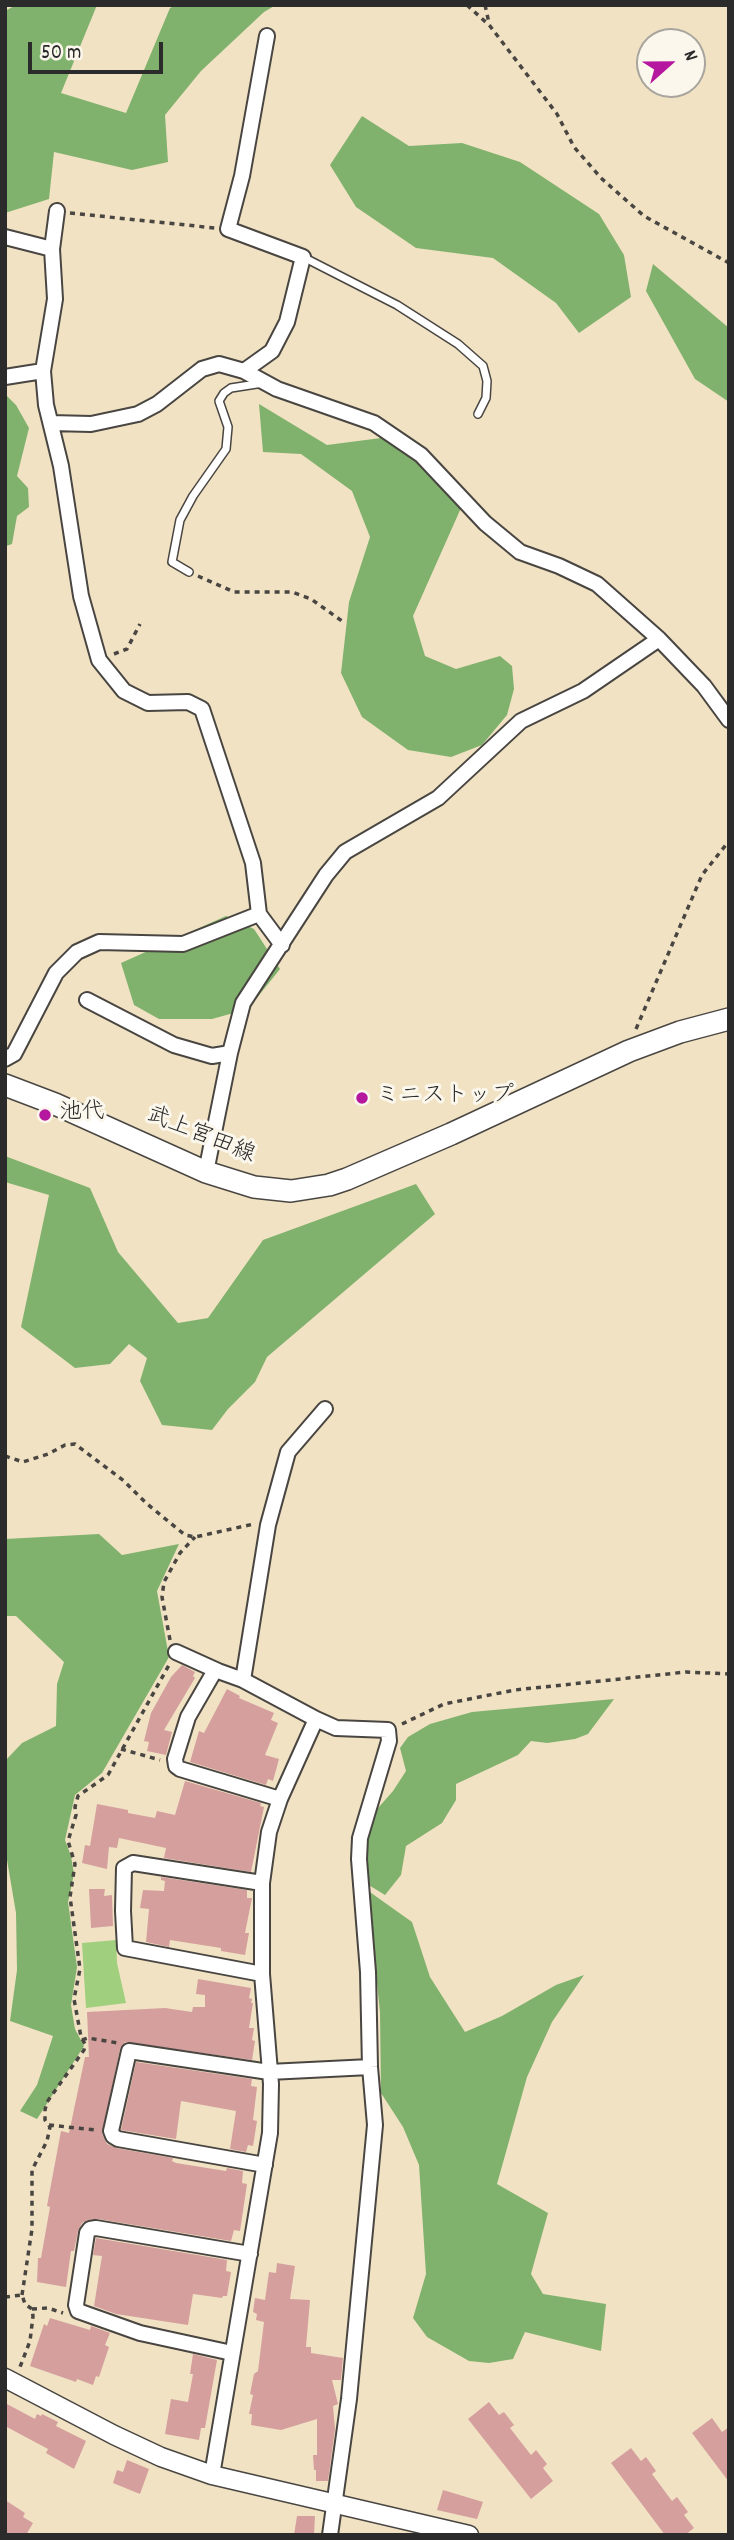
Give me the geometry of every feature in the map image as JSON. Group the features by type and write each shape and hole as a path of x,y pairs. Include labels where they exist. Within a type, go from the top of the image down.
{"main road":[{"name":"武上宮田線","path":"5,1085 55,1104 206,1172 273,1190 291,1191 329,1185 398,1158 629,1051 692,1028 729,1019"}],"street":[{"path":"244,371 272,351 287,322 303,257 228,229 242,176 267,36"},
{"path":"57,211 52,248 55,299 43,371 46,405 61,466 81,596 99,660 124,691 148,703 188,702 202,709 253,863 259,914 282,945"},
{"path":"5,237 52,248"},
{"path":"51,423 91,424 120,420 138,414 157,404 202,369 219,365 244,371 277,389 374,423 421,455 485,523 520,552 597,584 659,639 704,686 729,720"},
{"path":"5,377 43,371"},
{"path":"206,1172 243,1003 326,875 345,852 438,798 521,721 583,691 659,639"},
{"path":"5,1059 14,1054 56,973 77,952 99,942 183,944 259,914"},
{"path":"87,1000 174,1045 212,1056 230,1053"},
{"path":"243,1680 270,1520 288,1452 325,1409"},
{"path":"176,1652 243,1680 336,1728 388,1731 389,1741 360,1838 375,2125 349,2399 330,2535"},
{"path":"218,1671 214,1672 188,1717 174,1759 176,1764 180,1769 280,1799"},
{"path":"212,2475 265,2165 271,2112 262,1973 262,1883 269,1832 280,1799 316,1719"},
{"path":"262,1883 133,1863 124,1868 123,1911 125,1948 262,1973"},
{"path":"265,2165 118,2139 112,2133 129,2051 269,2072 370,2067"},
{"path":"232,2353 140,2333 81,2313 76,2305 87,2233 93,2228 250,2254"},
{"path":"12,2374 114,2435 162,2457 212,2475 462,2534"}],"lane":[{"path":"303,257 397,305 458,344 483,366 487,381 486,398 478,414"},
{"path":"189,572 172,562 180,520 193,496 226,449 229,427 219,401 231,388 265,383"}],"path":[{"path":"467,5 490,26 557,114 574,147 601,178 644,216 729,263"},
{"path":"485,5 490,26"},
{"path":"57,211 228,229"},
{"path":"189,572 234,592 292,593 311,599 342,621"},
{"path":"99,660 127,649 140,624"},
{"path":"629,1051 641,1014 682,926 702,875 729,841"},
{"path":"5,1456 23,1462 65,1445 75,1444 124,1481 185,1535 195,1537 270,1520"},
{"path":"112,2133 49,2124 45,2120 47,2102 84,2050 85,2044 74,1999 81,1969 70,1897 75,1864 68,1841 76,1815 78,1796 108,1775 176,1652 168,1633 162,1597 164,1582 180,1553 195,1537"},
{"path":"388,1731 443,1704 515,1690 686,1672 729,1674"},
{"path":"121,1749 176,1764"},
{"path":"82,2040 88,2038 110,2041 122,2044 129,2051"},
{"path":"49,2124 47,2141 32,2170 32,2229 22,2295 25,2304 32,2309 48,2308 64,2313 81,2313"},
{"path":"5,2297 22,2295"},
{"path":"12,2374 32,2333 32,2309"}],"green space":[{"path":"16,5 97,5 61,93 126,113 170,8 176,5 276,5 264,12 201,71 165,115 168,162 132,170 54,152 49,199 5,213 5,11"},
{"path":"362,116 409,146 462,143 520,162 599,214 624,255 631,297 579,333 556,303 493,258 416,248 356,207 330,165"},
{"path":"653,264 729,328 729,402 695,379 646,291"},
{"path":"5,394 16,405 29,428 17,476 28,488 29,507 17,516 12,544 6,546"},
{"path":"259,404 327,445 381,438 441,463 465,499 413,616 425,656 456,669 500,656 512,666 514,689 507,715 482,745 451,757 408,750 362,717 341,673 349,602 370,537 352,491 301,454 263,452"},
{"path":"226,916 254,929 280,969 248,1009 212,1019 159,1019 134,1005 121,963"},
{"path":"5,1156 90,1188 118,1252 178,1323 208,1318 263,1240 416,1184 435,1214 267,1357 255,1382 212,1430 162,1425 140,1381 147,1358 129,1344 110,1364 75,1368 21,1327 49,1195 5,1182"},
{"path":"99,1534 122,1555 179,1544 157,1591 169,1657 102,1773 75,1795 65,1840 74,1874 68,1902 77,1967 71,2005 75,2029 84,2046 37,2119 20,2111 37,2085 53,2036 10,2021 17,1970 16,1913 5,1848 5,1761 22,1743 56,1726 57,1684 64,1662 16,1616 5,1616 5,1539"},
{"path":"614,1699 588,1734 547,1743 531,1741 518,1755 456,1784 456,1800 442,1823 406,1846 401,1875 385,1895 367,1884 364,1847 371,1816 406,1771 400,1748 408,1737 430,1724 472,1712"},
{"path":"367,1890 412,1922 430,1977 465,2032 502,2016 556,1985 584,1975 552,2022 527,2077 497,2184 548,2213 531,2274 543,2294 606,2304 601,2351 525,2332 513,2359 489,2363 469,2361 427,2337 413,2318 426,2274 419,2165 403,2127 381,2093 380,2012"},
{"path":"116,1940 117,1963 126,2003 86,2008 82,1943"}],"building":[{"path":"182,1665 195,1672 195,1678 164,1730 172,1732 166,1755 147,1751 149,1742 144,1741 151,1713 171,1677"},
{"path":"227,1689 240,1696 239,1698 274,1713 271,1720 278,1723 265,1755 279,1759 273,1781 268,1779 266,1785 190,1762 199,1731 204,1733"},
{"path":"185,1781 261,1803 260,1806 264,1807 251,1872 164,1858 166,1848 119,1838 117,1848 109,1847 107,1869 82,1863 85,1845 90,1846 97,1804 155,1818 157,1811 175,1815"},
{"path":"161,1877 247,1890 247,1898 252,1898 245,1933 249,1933 245,1955 221,1951 221,1948 170,1940 169,1947 146,1942 149,1909 140,1908 143,1890 164,1891 165,1881 161,1880"},
{"path":"89,1889 105,1889 104,1896 112,1895 113,1926 91,1928"},
{"path":"198,1979 251,1988 249,1998 253,2003 249,2028 254,2028 252,2040 255,2041 252,2060 125,2042 120,2049 102,2134 107,2144 116,2148 173,2158 172,2161 176,2163 243,2171 242,2183 247,2184 240,2231 234,2230 231,2241 98,2219 88,2220 82,2223 74,2251 71,2251 66,2287 37,2282 38,2258 41,2258 50,2207 47,2206 61,2131 69,2133 85,2057 89,2057 87,2012 165,2008 192,2012 193,2007 205,2007 205,1995 196,1994"},
{"path":"136,2062 252,2079 251,2086 257,2087 253,2120 257,2121 253,2146 248,2145 246,2152 230,2149 236,2111 181,2101 176,2139 121,2130"},
{"path":"96,2238 227,2260 226,2271 231,2272 227,2296 222,2298 193,2294 188,2325 116,2314 94,2306 102,2256 93,2255"},
{"path":"277,2263 295,2266 290,2299 310,2300 306,2347 311,2347 311,2353 343,2358 341,2380 332,2380 338,2404 333,2406 335,2429 328,2481 316,2481 314,2470 313,2455 317,2455 317,2419 281,2430 251,2425 252,2414 249,2414 253,2395 250,2394 254,2374 258,2371 264,2322 256,2320 257,2314 253,2312 255,2298 265,2300 269,2272 276,2273"},
{"path":"50,2318 90,2330 91,2326 110,2333 105,2345 109,2347 99,2377 96,2376 93,2385 30,2366 44,2324 47,2326"},
{"path":"193,2354 217,2360 205,2428 201,2428 199,2440 165,2434 171,2399 188,2402"},
{"path":"489,2402 499,2415 504,2412 514,2425 510,2428 531,2455 536,2450 547,2464 543,2468 553,2481 531,2499 468,2419"},
{"path":"5,2403 35,2419 37,2414 42,2414 58,2422 56,2426 86,2441 74,2469 46,2453 48,2449 5,2426"},
{"path":"712,2418 722,2432 729,2427 729,2482 692,2433"},
{"path":"631,2448 641,2461 646,2457 656,2471 652,2474 672,2501 677,2497 688,2512 684,2515 694,2528 685,2535 665,2535 611,2463"},
{"path":"127,2460 149,2469 140,2494 113,2483 117,2470 123,2472"},
{"path":"443,2490 483,2502 477,2519 437,2510"},
{"path":"5,2500 25,2513 23,2517 33,2523 26,2535 5,2535"},
{"path":"297,2516 315,2516 314,2535 294,2535"}],"place":[{"name":"ミニストップ","path":"362,1098"},
{"name":"池代","path":"45,1115"}]}
